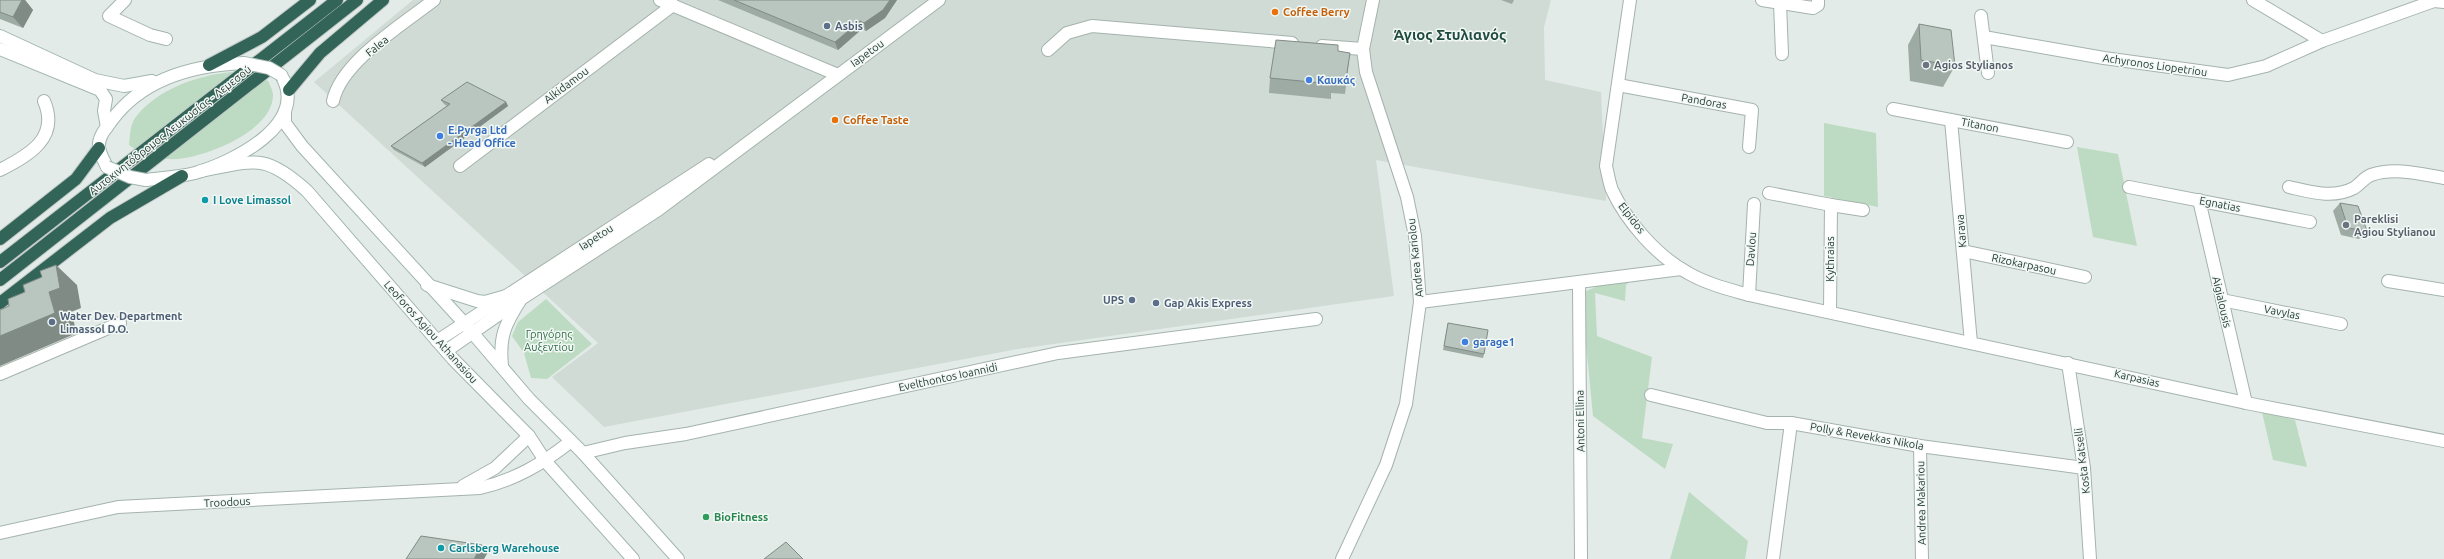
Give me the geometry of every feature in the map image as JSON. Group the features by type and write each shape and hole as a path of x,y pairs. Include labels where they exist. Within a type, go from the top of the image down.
{"highway":[{"path":"209,65 255,43 279,28 310,0"},
{"name":"Αυτοκινητόδρομος Λευκωσίας - Λεμεσού","path":"0,262 337,0"},
{"name":"Αυτοκινητόδρομος Λευκωσίας - Λεμεσού","path":"0,280 357,0"},
{"path":"289,90 300,71 311,60 383,0"},
{"path":"0,239 76,179 99,148"},
{"path":"0,303 110,217 135,200 182,176"}],"street":[{"path":"125,0 109,16 150,34 166,39"},
{"name":"Falea","path":"333,102 342,80 364,55 434,0"},
{"path":"660,0 838,75"},
{"name":"Iapetou","path":"437,341 469,329 521,299 658,210 939,0"},
{"name":"Andrea Kariolou","path":"1342,559 1386,465 1406,404 1420,302 1414,236 1407,197 1366,72 1363,49 1374,0"},
{"name":"Elpidos","path":"1630,0 1618,85 1610,125 1606,166 1612,189 1621,207 1636,226 1681,269 1721,287 1749,295 1830,312"},
{"path":"1762,0 1813,8 1818,5 1818,0"},
{"path":"2253,0 2322,41"},
{"name":"Achyronos Liopetriou","path":"1984,37 2104,58 2228,75 2266,66 2322,41 2434,1 2444,2"},
{"path":"1780,3 1782,54"},
{"name":"Alkidamou","path":"460,166 673,5"},
{"path":"1981,16 1988,73"},
{"path":"1048,50 1067,33 1092,26 1363,49"},
{"path":"0,36 95,80 110,84 140,84 209,65 244,63 269,68 281,76 289,90 289,100 278,123 254,145 238,155 201,171 182,176 146,180 130,178 107,167 99,148 101,137 114,114 140,93 173,76"},
{"path":"0,49 100,90 106,99 104,111 107,127"},
{"name":"Pandoras","path":"1618,85 1752,110 1749,147"},
{"path":"0,170 36,147 49,132 51,119 44,101"},
{"name":"Titanon","path":"1893,109 2066,142"},
{"path":"285,111 285,123 302,146 426,284 469,329 502,366 529,400 570,442 583,453 678,559"},
{"name":"Karava","path":"1951,120 1971,343"},
{"name":"Iapetou","path":"446,351 506,296 684,179 757,136"},
{"name":"Leoforos Agiou Athanasiou","path":"201,171 252,161 273,165 291,176 314,197 446,351 529,436 546,462 633,559"},
{"path":"2289,187 2323,194 2341,194 2356,187 2370,175 2397,170 2444,178"},
{"name":"Egnatias","path":"2129,187 2310,222"},
{"path":"1769,193 1863,210"},
{"name":"Aigialousis","path":"2199,200 2246,403"},
{"name":"Davlou","path":"1749,295 1754,204"},
{"name":"Kythraias","path":"1830,312 1831,205"},
{"name":"Rizokarpasou","path":"1963,251 2085,277"},
{"path":"1420,302 1681,269"},
{"path":"2388,281 2444,290"},
{"name":"Antoni Ellina","path":"1579,283 1581,559"},
{"path":"426,284 478,301 485,302 506,296"},
{"path":"502,366 499,342 504,326 521,299"},
{"name":"Vavylas","path":"2222,300 2341,324"},
{"name":"Karpasias","path":"1830,312 2246,403 2444,441"},
{"name":"Evelthontos Ioannidi","path":"583,453 625,443 686,434 1058,353 1316,319"},
{"path":"0,374 120,323"},
{"name":"Kosta Katselli","path":"2068,363 2084,468 2090,559"},
{"name":"Polly & Revekkas Nikola","path":"1651,395 1767,423 1791,423 1920,446 2084,468"},
{"path":"1773,559 1791,423"},
{"name":"Troodous","path":"456,490 495,468 529,436"},
{"name":"Troodous","path":"0,533 118,507 480,488 516,478 546,462 570,442"},
{"name":"Andrea Makariou","path":"1920,446 1922,559"}],"shaded area":[{"path":"413,0 1551,0 1544,27 1545,80 1601,92 1606,201 1376,160 1394,296 1018,349 604,427 552,377 598,343 314,82"}],"green space":[{"path":"232,72 252,74 268,81 272,90 273,95 270,108 262,120 251,130 221,147 205,153 178,159 165,159 152,156 140,152 129,145 130,131 135,118 144,108 166,91 192,80"},
{"path":"1824,123 1876,133 1878,207 1824,196"},
{"path":"2077,147 2118,154 2137,246 2093,237"},
{"path":"1631,280 1626,285 1625,301 1595,293 1597,336 1652,357 1642,438 1673,444 1665,469 1593,416 1581,293 1608,282"},
{"name":"Γρηγόρης Αυξεντίου","path":"546,299 592,344 547,379 531,378 524,353 512,336 518,322"},
{"path":"2262,412 2295,420 2307,467 2273,460"},
{"path":"1689,492 1748,541 1745,559 1670,559"}],"building":[{"path":"0,0 22,0 13,17 0,12"},
{"name":"Asbis","path":"734,0 890,0 883,10 864,23 860,21 835,42"},
{"path":"1919,24 1951,30 1955,66 1921,60"},
{"path":"1276,40 1338,45 1338,51 1350,53 1346,79 1333,78 1332,84 1270,78"},
{"name":"E.Pyrga Ltd - Head Office","path":"467,82 506,102 422,163 391,146 450,104 441,100"},
{"path":"2340,203 2358,206 2367,231 2348,228"},
{"path":"56,265 60,288 49,292 55,313 0,336 0,310 9,306 8,299 25,292 23,285 42,277 40,271"},
{"name":"garage1","path":"1448,323 1488,330 1484,354 1444,346"},
{"path":"421,536 482,545 474,559 406,559"},
{"path":"786,542 803,559 764,559"}],"place":[{"name":"Coffee Berry","path":"1275,12"},
{"name":"Asbis","path":"827,26"},
{"name":"Agios Stylianos","path":"1926,65"},
{"name":"Καυκάς","path":"1309,80"},
{"name":"Coffee Taste","path":"835,120"},
{"name":"E.Pyrga Ltd - Head Office","path":"440,136"},
{"name":"I Love Limassol","path":"205,200"},
{"name":"Pareklisi Agiou Stylianou","path":"2346,225"},
{"name":"UPS","path":"1132,300"},
{"name":"Gap Akis Express","path":"1156,303"},
{"name":"Water Dev. Department Limassol D.O.","path":"52,322"},
{"name":"garage1","path":"1465,342"},
{"name":"BioFitness","path":"706,517"},
{"name":"Carlsberg Warehouse","path":"441,548"}],"district":[{"name":"Άγιος Στυλιανός","path":"1450,35"}]}
